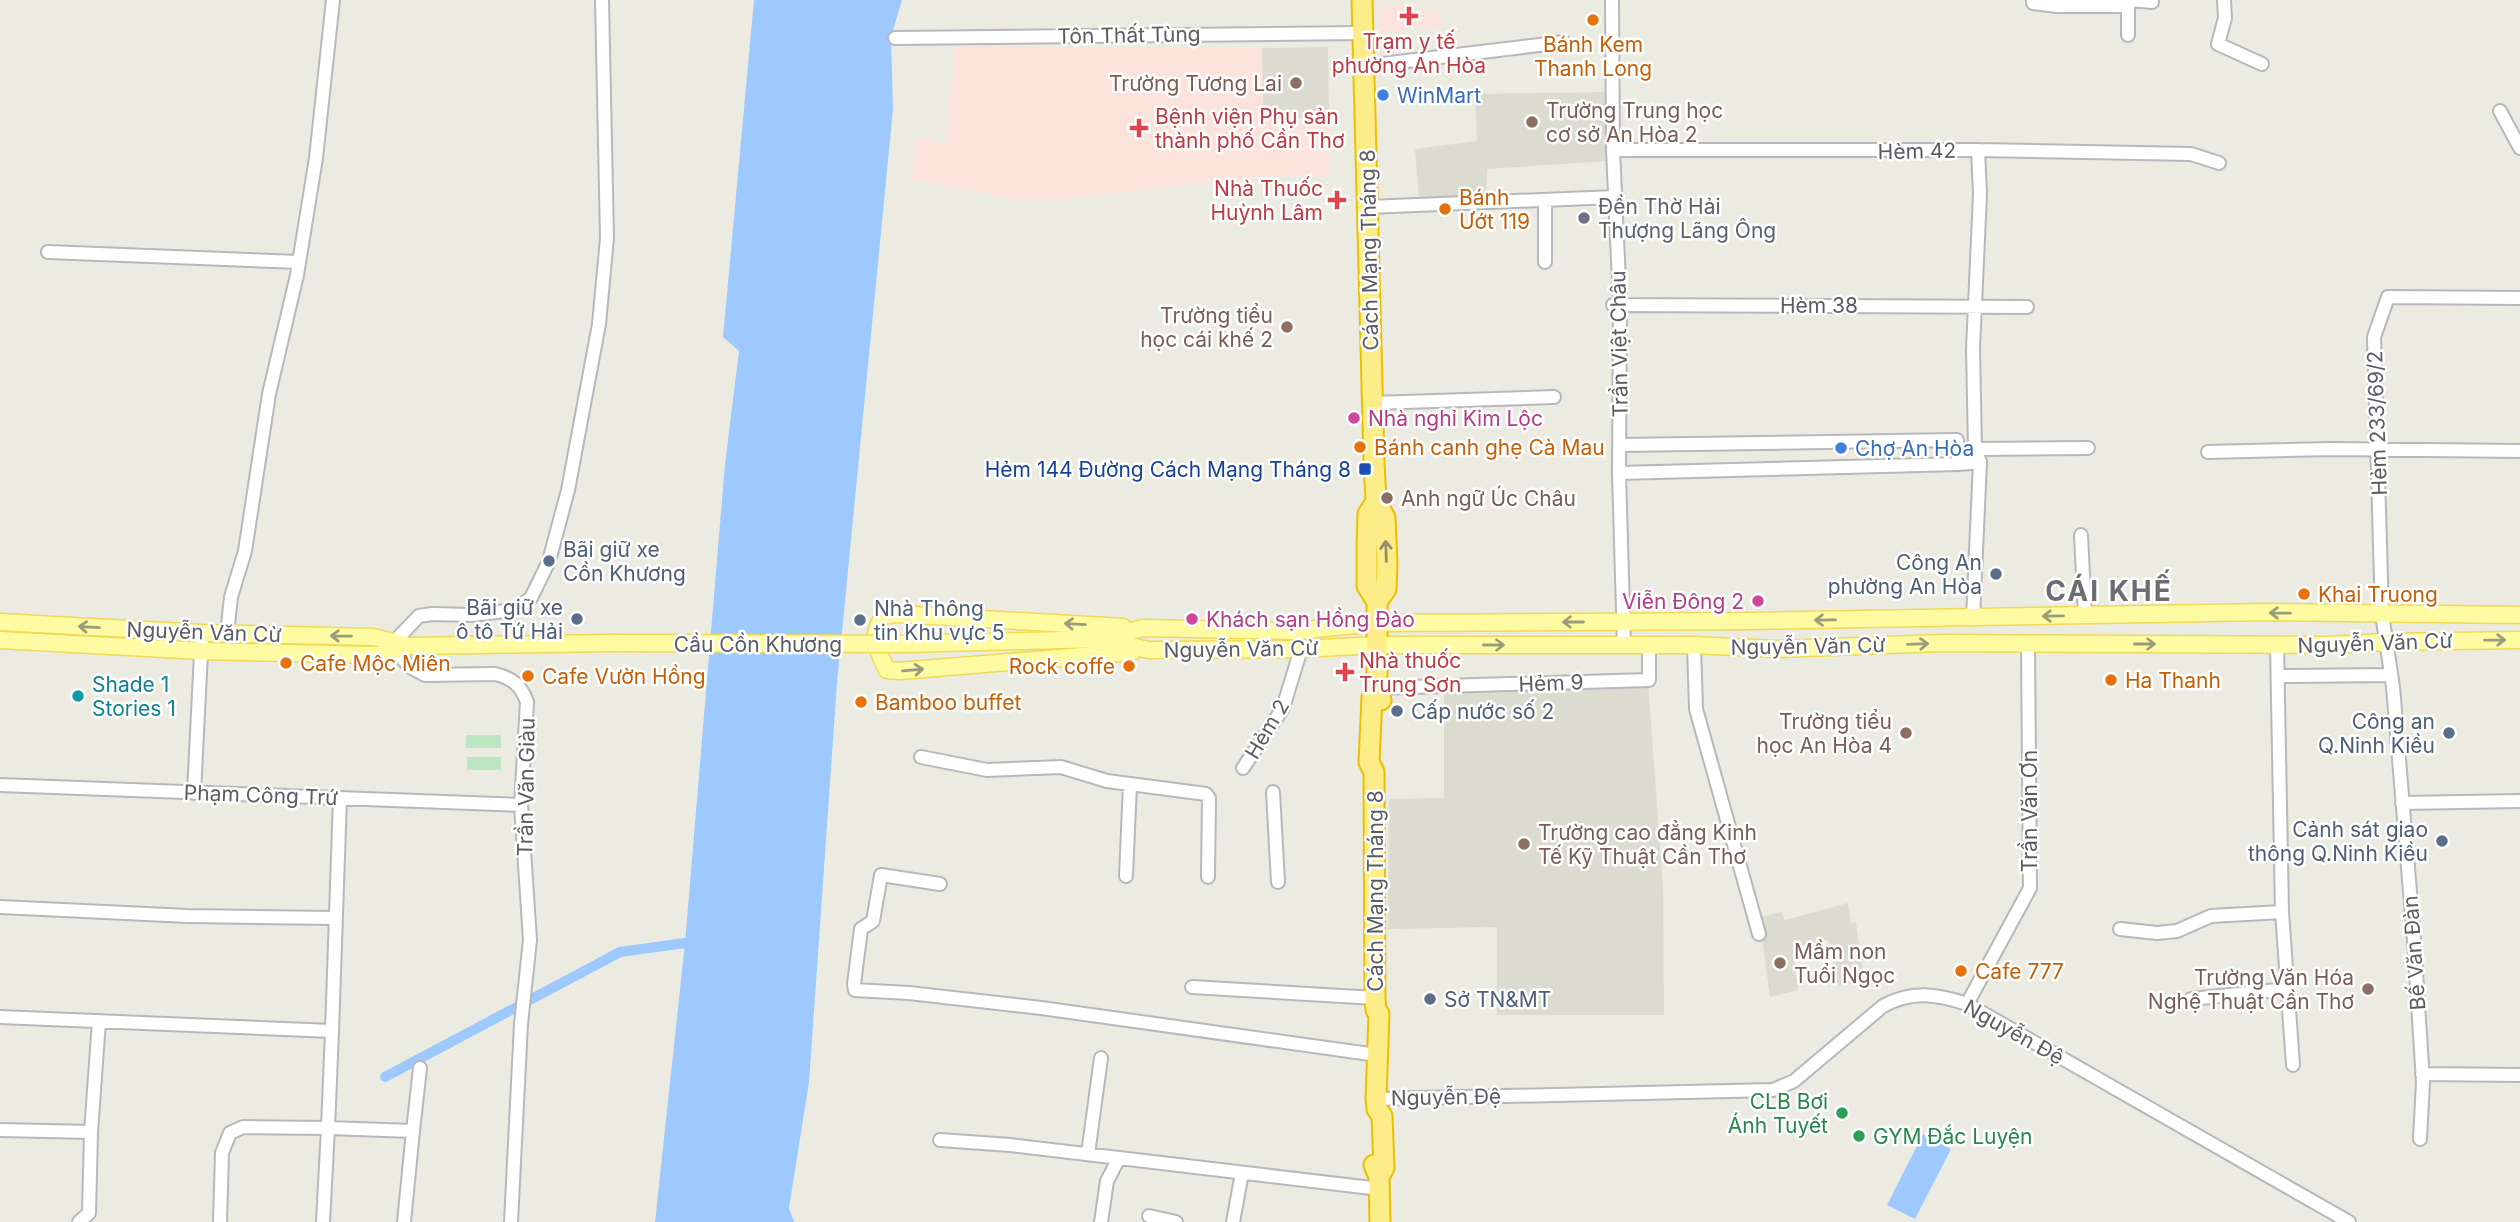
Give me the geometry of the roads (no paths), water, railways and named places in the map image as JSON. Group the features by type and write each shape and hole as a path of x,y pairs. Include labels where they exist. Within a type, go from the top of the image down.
{"highway":[{"name":"Cách Mạng Tháng 8","path":"1362,0 1376,501 1385,518 1387,563 1386,589 1377,602 1377,688 1381,698 1380,763 1374,772 1376,1004 1380,1014 1376,1104 1382,1116 1384,1155 1384,1168 1379,1183 1380,1222"}],"main road":[{"name":"Nguyễn Văn Cừ","path":"906,644 1098,639 1143,628 1295,631 1377,623 1973,618 2266,612 2520,615"},
{"path":"1143,628 896,614 883,616 875,631 878,650 887,670 899,671 1149,650"},
{"name":"Nguyễn Văn Cừ","path":"0,622 202,633 373,637 398,646"},
{"name":"Nguyễn Văn Cừ","path":"1098,639 1149,650 1301,649 1377,645 1694,645 1776,649 1942,643 2333,645 2520,640"},
{"name":"Nguyễn Văn Cừ","path":"0,640 202,651 376,654 398,646 609,643"},
{"name":"Cầu Cồn Khương","path":"609,643 906,644"}],"street":[{"path":"227,634 231,597 247,538 269,394 299,262 316,158 333,0"},
{"path":"398,646 419,616 472,615 514,610 531,598 549,561 568,490 599,324 607,238 602,0"},
{"name":"Trần Việt Châu","path":"1612,0 1624,645"},
{"path":"2033,0 2033,3 2057,6 2152,2"},
{"path":"2224,0 2225,18 2218,44 2262,64"},
{"path":"2128,34 2130,2"},
{"name":"Tôn Thất Tùng","path":"895,38 1363,33"},
{"path":"1365,66 1564,42"},
{"path":"2500,111 2520,148"},
{"name":"Hèm 42","path":"1613,150 1978,150 2191,154 2219,163"},
{"path":"1973,618 1978,456 1973,349 1980,194 1978,150"},
{"path":"1368,207 1615,197"},
{"path":"1545,200 1545,262"},
{"path":"48,252 299,262"},
{"name":"Hẻm 233/69/2","path":"2387,642 2382,614 2374,337 2388,297 2520,298"},
{"name":"Hèm 38","path":"1616,304 2027,307"},
{"path":"1373,403 1554,397"},
{"path":"1620,445 1957,440 1959,464"},
{"path":"1619,473 1959,464 1978,456 2088,448"},
{"path":"2208,453 2332,449 2520,451"},
{"path":"2081,536 2085,616"},
{"path":"194,793 202,633"},
{"name":"Bế Văn Đàn","path":"2387,642 2414,940 2422,1074 2420,1139"},
{"name":"Hẻm 9","path":"1377,688 1648,680 1649,645"},
{"path":"1694,645 1696,709 1759,934"},
{"name":"Trần Văn Ơn","path":"1967,1004 2030,888 2028,645"},
{"path":"2277,645 2282,912 2293,1065"},
{"name":"Trần Văn Giàu","path":"398,646 410,667 425,675 495,674 515,682 523,690 527,702 521,805 530,940 522,1024 512,1222"},
{"name":"Hẻm 2","path":"1243,768 1283,708 1301,649"},
{"path":"2278,676 2391,675"},
{"path":"920,757 987,770 1061,768 1098,779 1200,793 1209,797 1209,877"},
{"path":"1126,876 1130,784"},
{"name":"Phạm Công Trứ","path":"0,785 521,805"},
{"path":"1273,792 1278,882"},
{"path":"323,1222 340,798"},
{"path":"2402,803 2520,801"},
{"path":"940,884 881,875 873,921 861,929 855,990 909,993 1041,1008 1377,1053"},
{"path":"0,906 188,916 336,918"},
{"path":"2120,929 2157,933 2177,931 2211,916 2282,912"},
{"path":"1192,987 1376,1004"},
{"path":"2190,999 2287,989"},
{"name":"Nguyễn Đệ","path":"1376,1104 1773,1090 1794,1081 1883,1006 1896,999 1926,994 1967,1004 2349,1222"},
{"path":"0,1017 332,1031"},
{"path":"89,1219 91,1132 99,1021"},
{"path":"1088,1154 1101,1058"},
{"path":"404,1222 420,1068"},
{"path":"2422,1074 2520,1075"},
{"path":"220,1222 222,1153 230,1133 243,1127 413,1131"},
{"path":"0,1130 91,1132"},
{"path":"940,1140 1088,1154 1241,1173 1379,1183"},
{"path":"1101,1222 1107,1181 1119,1158"},
{"path":"1233,1222 1241,1173"},
{"path":"1149,1216 1175,1222"}],"water":[{"path":"754,0 902,0 891,37 893,109 837,683 809,1082 789,1208 794,1222 655,1222 685,943 725,464 739,351 723,337"},
{"path":"1923,1134 1951,1149 1915,1219 1887,1205"}],"waterway":[{"path":"385,1077 620,952 685,943"}],"place":[{"name":"Trạm y tế phường An Hòa","path":"1409,16"},
{"name":"Bánh Kem Thanh Long","path":"1593,20"},
{"name":"Trường Tương Lai","path":"1296,83"},
{"name":"WinMart","path":"1383,95"},
{"name":"Trường Trung học cơ sở An Hòa 2","path":"1532,122"},
{"name":"Bệnh viện Phụ sản thành phố Cần Thơ","path":"1139,128"},
{"name":"Nhà Thuốc Huỳnh Lâm","path":"1337,200"},
{"name":"Bánh Ướt 119","path":"1445,209"},
{"name":"Đền Thờ Hải Thượng Lãng Ông","path":"1584,218"},
{"name":"Trường tiểu học cái khế 2","path":"1287,327"},
{"name":"Nhà nghỉ Kim Lộc","path":"1354,418"},
{"name":"Bánh canh ghẹ Cà Mau","path":"1360,447"},
{"name":"Chợ An Hòa","path":"1841,448"},
{"name":"Hẻm 144 Đường Cách Mạng Tháng 8","path":"1365,469"},
{"name":"Anh ngữ Úc Châu","path":"1387,498"},
{"name":"Bãi giữ xe Cồn Khương","path":"549,561"},
{"name":"Công An phường An Hòa","path":"1996,574"},
{"name":"Khai Truong","path":"2304,594"},
{"name":"Viễn Đông 2","path":"1758,601"},
{"name":"Bãi giữ xe ô tô Tứ Hải","path":"577,619"},
{"name":"Khách sạn Hồng Đào","path":"1192,619"},
{"name":"Nhà Thông tin Khu vực 5","path":"860,620"},
{"name":"Cafe Mộc Miên","path":"286,663"},
{"name":"Rock coffe","path":"1129,666"},
{"name":"Nhà thuốc Trung Sơn","path":"1345,672"},
{"name":"Cafe Vườn Hồng","path":"528,676"},
{"name":"Ha Thanh","path":"2111,680"},
{"name":"Shade 1 Stories 1","path":"78,696"},
{"name":"Bamboo buffet","path":"861,702"},
{"name":"Cấp nước số 2","path":"1397,711"},
{"name":"Trường tiểu học An Hòa 4","path":"1906,733"},
{"name":"Công an Q.Ninh Kiều","path":"2449,733"},
{"name":"Cảnh sát giao thông Q.Ninh Kiều","path":"2442,841"},
{"name":"Trường cao đẳng Kinh Tế Kỹ Thuật Cần Thơ","path":"1524,844"},
{"name":"Mầm non Tuổi Ngọc","path":"1780,963"},
{"name":"Cafe 777","path":"1961,971"},
{"name":"Trường Văn Hóa Nghệ Thuật Cần Thơ","path":"2368,989"},
{"name":"Sở TN&MT","path":"1430,999"},
{"name":"CLB Bơi Ánh Tuyết","path":"1842,1113"},
{"name":"GYM Đắc Luyện","path":"1859,1136"}],"district":[{"name":"CÁI KHẾ","path":"2109,591"}]}
